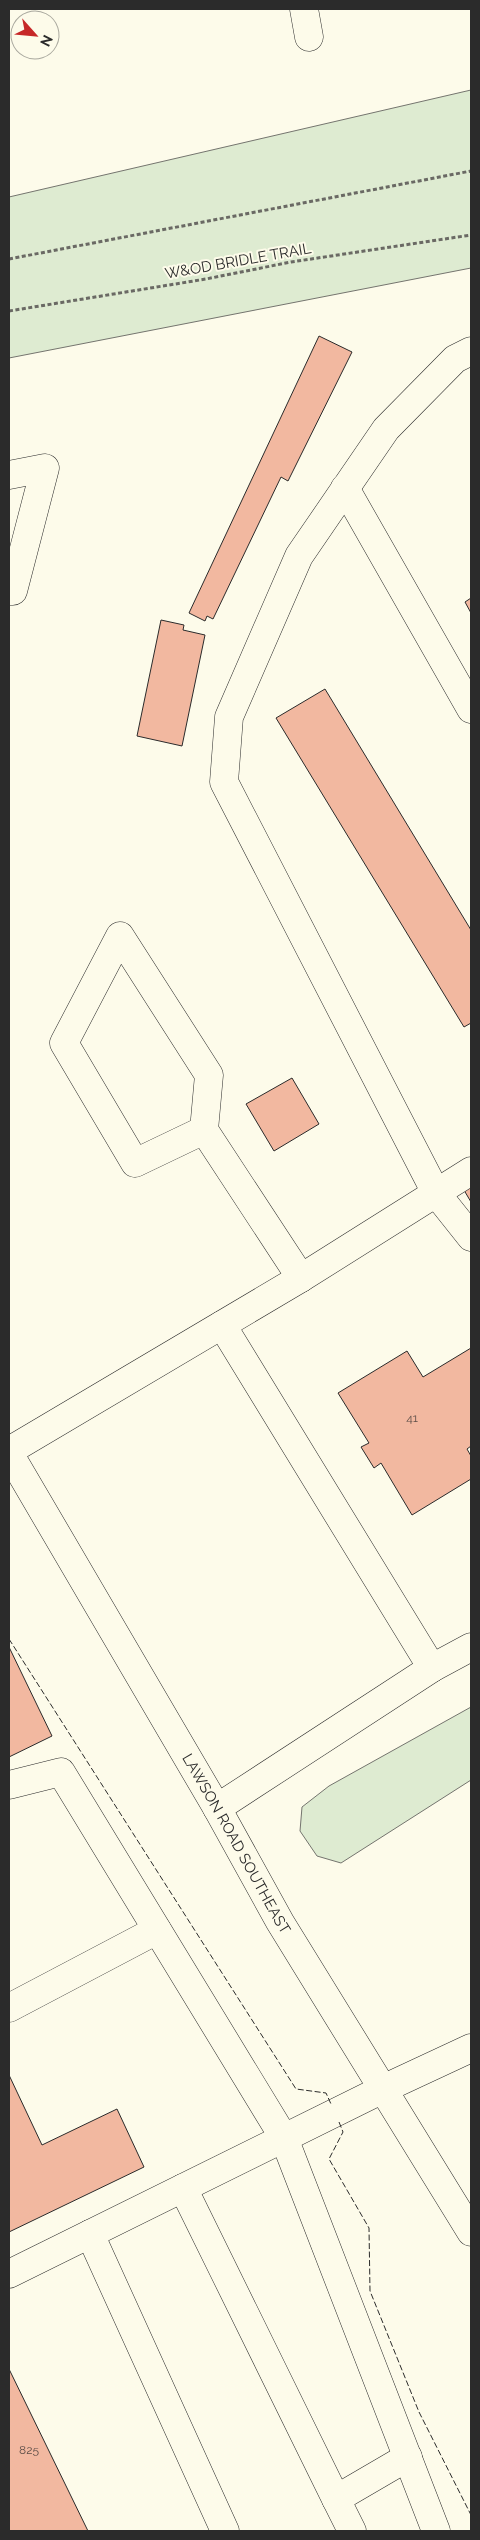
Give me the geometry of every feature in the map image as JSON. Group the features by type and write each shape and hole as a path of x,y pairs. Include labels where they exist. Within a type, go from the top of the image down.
{"street":[{"path":"304,9 308,38"},
{"path":"471,351 455,359 386,428 299,556 229,717 224,782 436,1193 471,1237"},
{"path":"9,475 45,468 13,590 9,591"},
{"path":"344,488 471,709"},
{"path":"204,1130 135,1163 64,1043 120,936 209,1076 204,1130 301,1278"},
{"path":"9,1452 301,1278 471,1171"},
{"path":"222,1325 432,1668"},
{"name":"LAWSON ROAD SOUTHEAST","path":"9,1452 217,1808 280,1922 471,2232"},
{"path":"217,1808 432,1668 471,1647"},
{"path":"9,1785 61,1772 284,2138 436,2531"},
{"path":"9,2008 157,1930"},
{"path":"9,2274 383,2089 471,2048"},
{"path":"183,2188 352,2531"},
{"path":"90,2234 225,2531"},
{"path":"336,2500 408,2457"}],"path":[{"path":"9,259 471,171"},
{"name":"W&OD BRIDLE TRAIL","path":"9,311 206,279 291,262 471,236"}],"green space":[{"path":"471,90 471,268 9,358 9,197"},
{"path":"471,1707 471,1780 341,1863 317,1856 300,1831 302,1807 329,1786"}],"building":[{"path":"319,336 352,352 288,481 281,477 213,619 207,616 205,621 189,613"},
{"path":"471,598 471,613 465,602"},
{"path":"161,620 184,625 183,630 205,635 182,746 137,736"},
{"path":"325,689 471,930 471,1023 464,1027 276,718"},
{"path":"292,1078 319,1124 274,1151 246,1104"},
{"path":"471,1172 471,1202 458,1180"},
{"path":"471,1348 471,1446 467,1449 471,1456 471,1479 412,1515 381,1463 374,1468 361,1447 369,1443 338,1393 407,1351 423,1377"},
{"path":"9,1647 52,1736 9,1757"},
{"path":"9,2075 42,2145 117,2109 144,2167 9,2232"},
{"path":"9,2369 88,2531 9,2531"}],"fence":[{"path":"9,1639 296,2089 326,2093 331,2104"},
{"path":"339,2122 343,2132 329,2159 369,2228 370,2291 419,2412 471,2515"}]}
